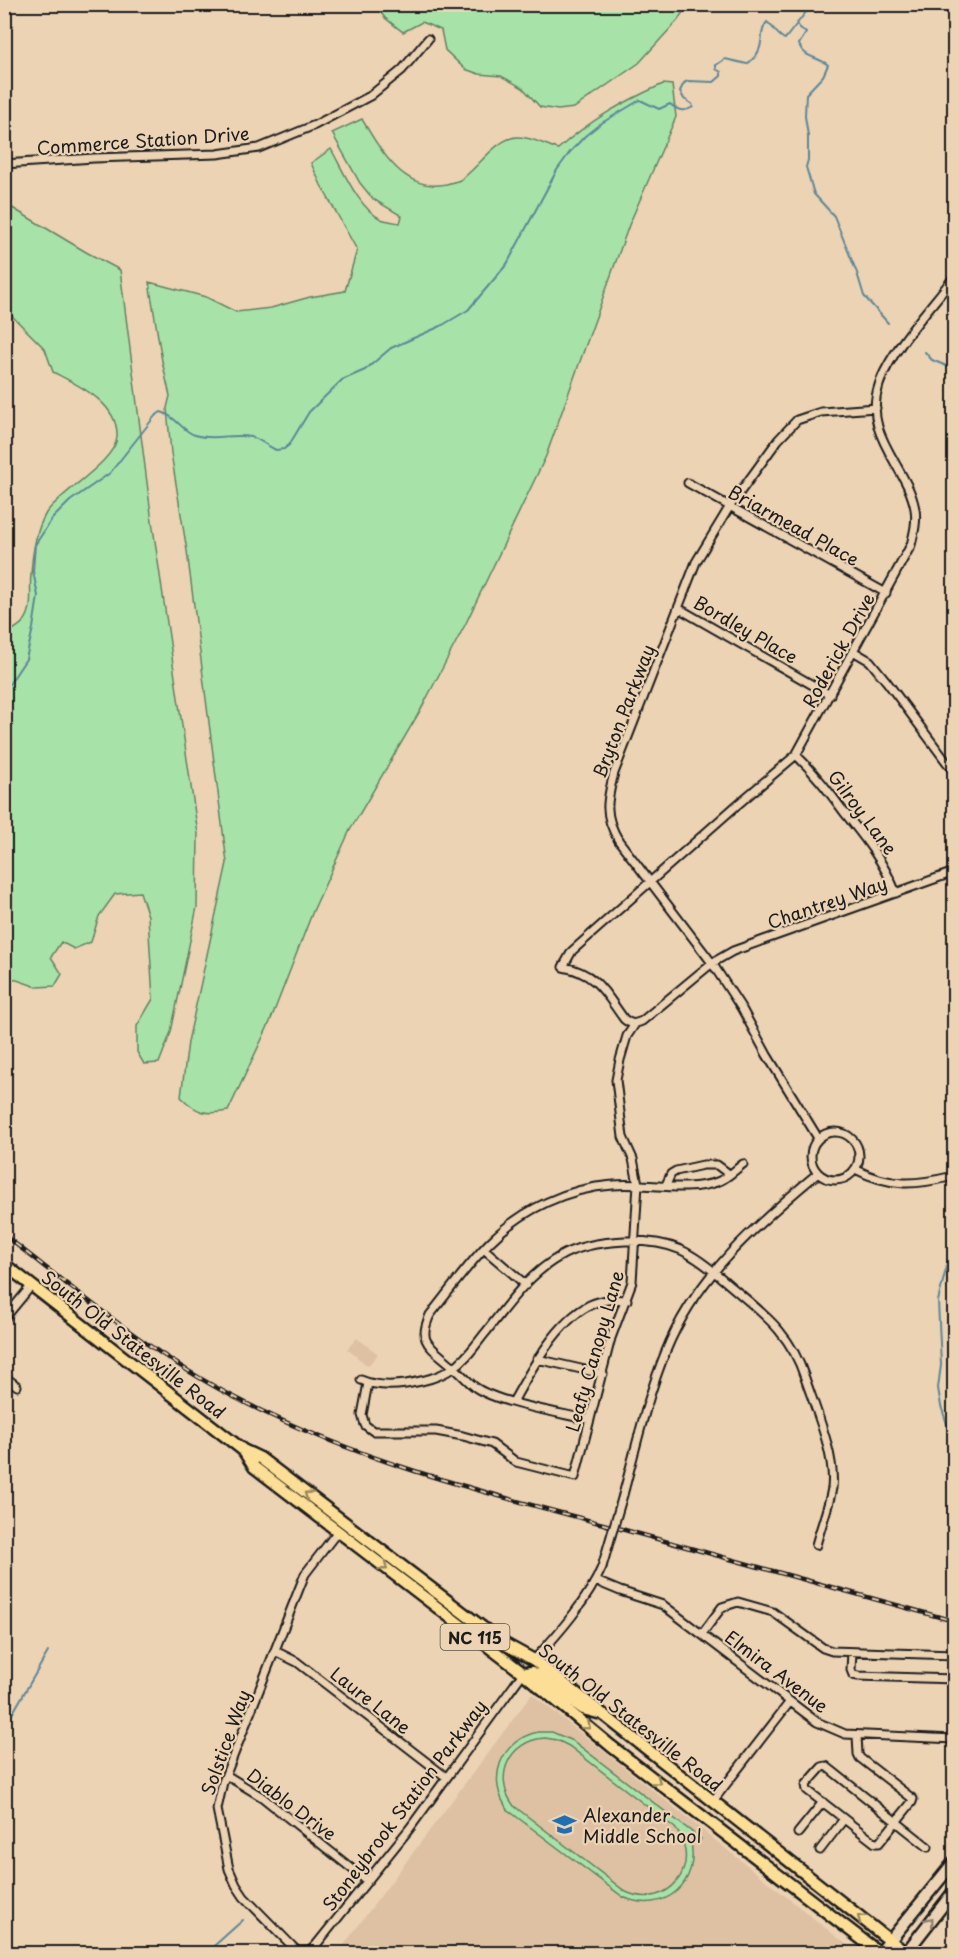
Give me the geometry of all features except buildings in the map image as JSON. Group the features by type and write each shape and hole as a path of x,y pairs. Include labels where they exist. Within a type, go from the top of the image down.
{"main road":[{"name":"South Old Statesville Road","path":"4,1264 243,1450 260,1458 503,1643 534,1660 906,1953"},
{"name":"South Old Statesville Road","path":"243,1450 254,1467 523,1673 611,1746 880,1953"},
{"path":"434,1606 467,1623 521,1663 534,1660"},
{"path":"523,1673 532,1672 584,1709 601,1713"}],"street":[{"name":"Commerce Station Drive","path":"4,165 94,158 217,154 259,148 315,125 370,96 402,70 428,39"},
{"name":"Roderick Drive","path":"635,1024 624,1019 590,975 577,969 562,967 572,951 796,755 911,545 915,508 906,484 878,429 876,408 878,387 887,367 954,277"},
{"name":"Bryton Parkway","path":"818,1138 767,1055 742,1009 712,963 628,855 609,825 608,795 614,773 696,562 729,507 778,440 797,420 821,412 876,408"},
{"name":"Briarmead Place","path":"688,483 886,593"},
{"name":"Bordley Place","path":"678,608 830,695"},
{"path":"853,651 870,661 954,772"},
{"name":"Gilroy Lane","path":"796,755 813,771 878,855 896,893"},
{"name":"Chantrey Way","path":"635,1024 642,1021 712,963 733,951 954,872"},
{"name":"Leafy Canopy Lane","path":"454,1367 423,1381 393,1385 365,1382 362,1415 365,1425 373,1431 436,1431 463,1436 492,1444 516,1462 575,1477 611,1338 632,1282 638,1184 633,1159 623,1137 616,1080 627,1036 635,1024"},
{"path":"832,1132 847,1135 857,1146 859,1154 855,1169 843,1179 836,1180 828,1179 818,1173 812,1164 811,1150 818,1138 832,1132"},
{"path":"590,1420 513,1402 476,1388 424,1339 424,1329 430,1315 484,1249 520,1216 537,1206 574,1192 611,1185 693,1187 719,1182 743,1164"},
{"path":"666,1185 671,1174 676,1171 703,1166 717,1165 729,1174"},
{"path":"855,1169 871,1178 888,1183 929,1182 954,1176"},
{"path":"534,1660 596,1581 602,1567 650,1396 666,1349 688,1308 714,1271 771,1212 818,1173"},
{"path":"454,1367 470,1353 526,1285 559,1257 578,1249 611,1242 655,1241 684,1250 714,1271 779,1328 800,1360 828,1447 832,1487 816,1545"},
{"path":"484,1249 526,1285"},
{"path":"4,1319 32,1285"},
{"path":"513,1402 537,1359 568,1323 589,1305 613,1299 627,1300"},
{"path":"537,1359 603,1374"},
{"path":"4,1376 17,1386"},
{"name":"Solstice Way","path":"300,1953 244,1897 233,1877 217,1809 226,1775 305,1574 338,1531"},
{"name":"Elmira Avenue","path":"596,1581 620,1592 663,1605 789,1703 817,1722 845,1734 954,1739"},
{"path":"702,1634 722,1607 738,1602 773,1612 823,1648 832,1651 954,1654"},
{"name":"Laure Lane","path":"275,1651 297,1662 446,1777"},
{"path":"852,1652 853,1675 954,1679"},
{"name":"Stoneybrook Station Parkway","path":"307,1953 410,1828 523,1673"},
{"path":"712,1801 789,1703"},
{"path":"954,1723 954,1739"},
{"path":"858,1735 860,1758 913,1799 897,1822 877,1844 806,1788 824,1765 897,1822 927,1847"},
{"name":"Diablo Drive","path":"226,1775 262,1797 366,1880"},
{"path":"798,1833 823,1802"},
{"path":"820,1850 844,1819"},
{"path":"880,1953 954,1862"},
{"path":"906,1953 954,1891"}],"shaded area":[{"path":"357,1338 378,1354 368,1366 347,1349"},
{"name":"Alexander Middle School","path":"532,1694 857,1953 337,1954"}],"green space":[{"path":"375,5 687,5 678,20 639,63 574,108 558,110 540,107 523,88 501,76 479,74 465,69 445,50 441,30 422,22 403,32 385,18"},
{"path":"663,84 672,85 676,117 629,225 546,456 466,623 420,711 350,830 313,911 270,1022 228,1111 207,1113 197,1110 181,1097 188,1042 227,863 187,551 171,453 167,408 170,396 149,282 206,297 236,312 271,308 310,297 345,291 357,250 311,163 331,149 352,188 373,214 381,219 400,223 402,216 373,199 360,183 332,133 362,119 385,156 406,176 431,185 446,184 466,176 494,148 510,138 528,138 558,149 582,129 608,112"},
{"path":"4,203 120,270 151,514 198,834 197,907 171,1032 159,1063 144,1064 137,1052 137,1026 153,999 148,916 140,892 115,894 99,916 91,942 74,949 61,942 51,957 62,974 55,986 37,987 5,976 5,630 15,629 28,615 37,535 46,513 98,466 114,446 117,437 116,425 104,405 85,389 53,372 45,349 5,309"},
{"path":"538,1732 552,1732 573,1741 701,1839 697,1844 690,1839 692,1855 690,1869 685,1881 676,1891 652,1902 638,1902 623,1897 509,1811 498,1787 500,1763 514,1744 525,1736","holes":["545,1738 557,1740 569,1746 675,1828 683,1842 685,1856 683,1870 668,1890 655,1895 641,1896 626,1892 514,1806 504,1784 508,1762 514,1753 532,1740"]}],"waterway":[{"path":"4,692 26,659 33,628 38,596 33,571 35,545 52,519 70,501 110,473 155,416 161,412 166,414 187,431 202,437 251,437 276,450 284,449 289,445 309,412 342,380 365,370 391,348 441,326 468,310 507,264 557,170 585,136 600,124 640,100 659,109 670,104 681,110 693,107 684,99 680,91 684,83 688,81 714,82 721,76 716,65 725,59 747,64 758,53 762,32 767,22 785,39 806,12 816,4"},
{"path":"797,23 806,33 799,44 801,49 828,65 823,76 806,94 805,116 808,136 806,167 814,194 834,216 864,296 888,323"},
{"path":"925,352 932,360 954,369"},
{"path":"954,1237 938,1301 941,1365 938,1388 941,1406 954,1445"},
{"path":"4,1728 48,1652"},
{"path":"205,1954 243,1920"}],"railway":[{"path":"4,1235 173,1362 234,1397 323,1438 461,1485 954,1621"}],"place":[{"name":"Alexander Middle School","path":"565,1824"}]}
